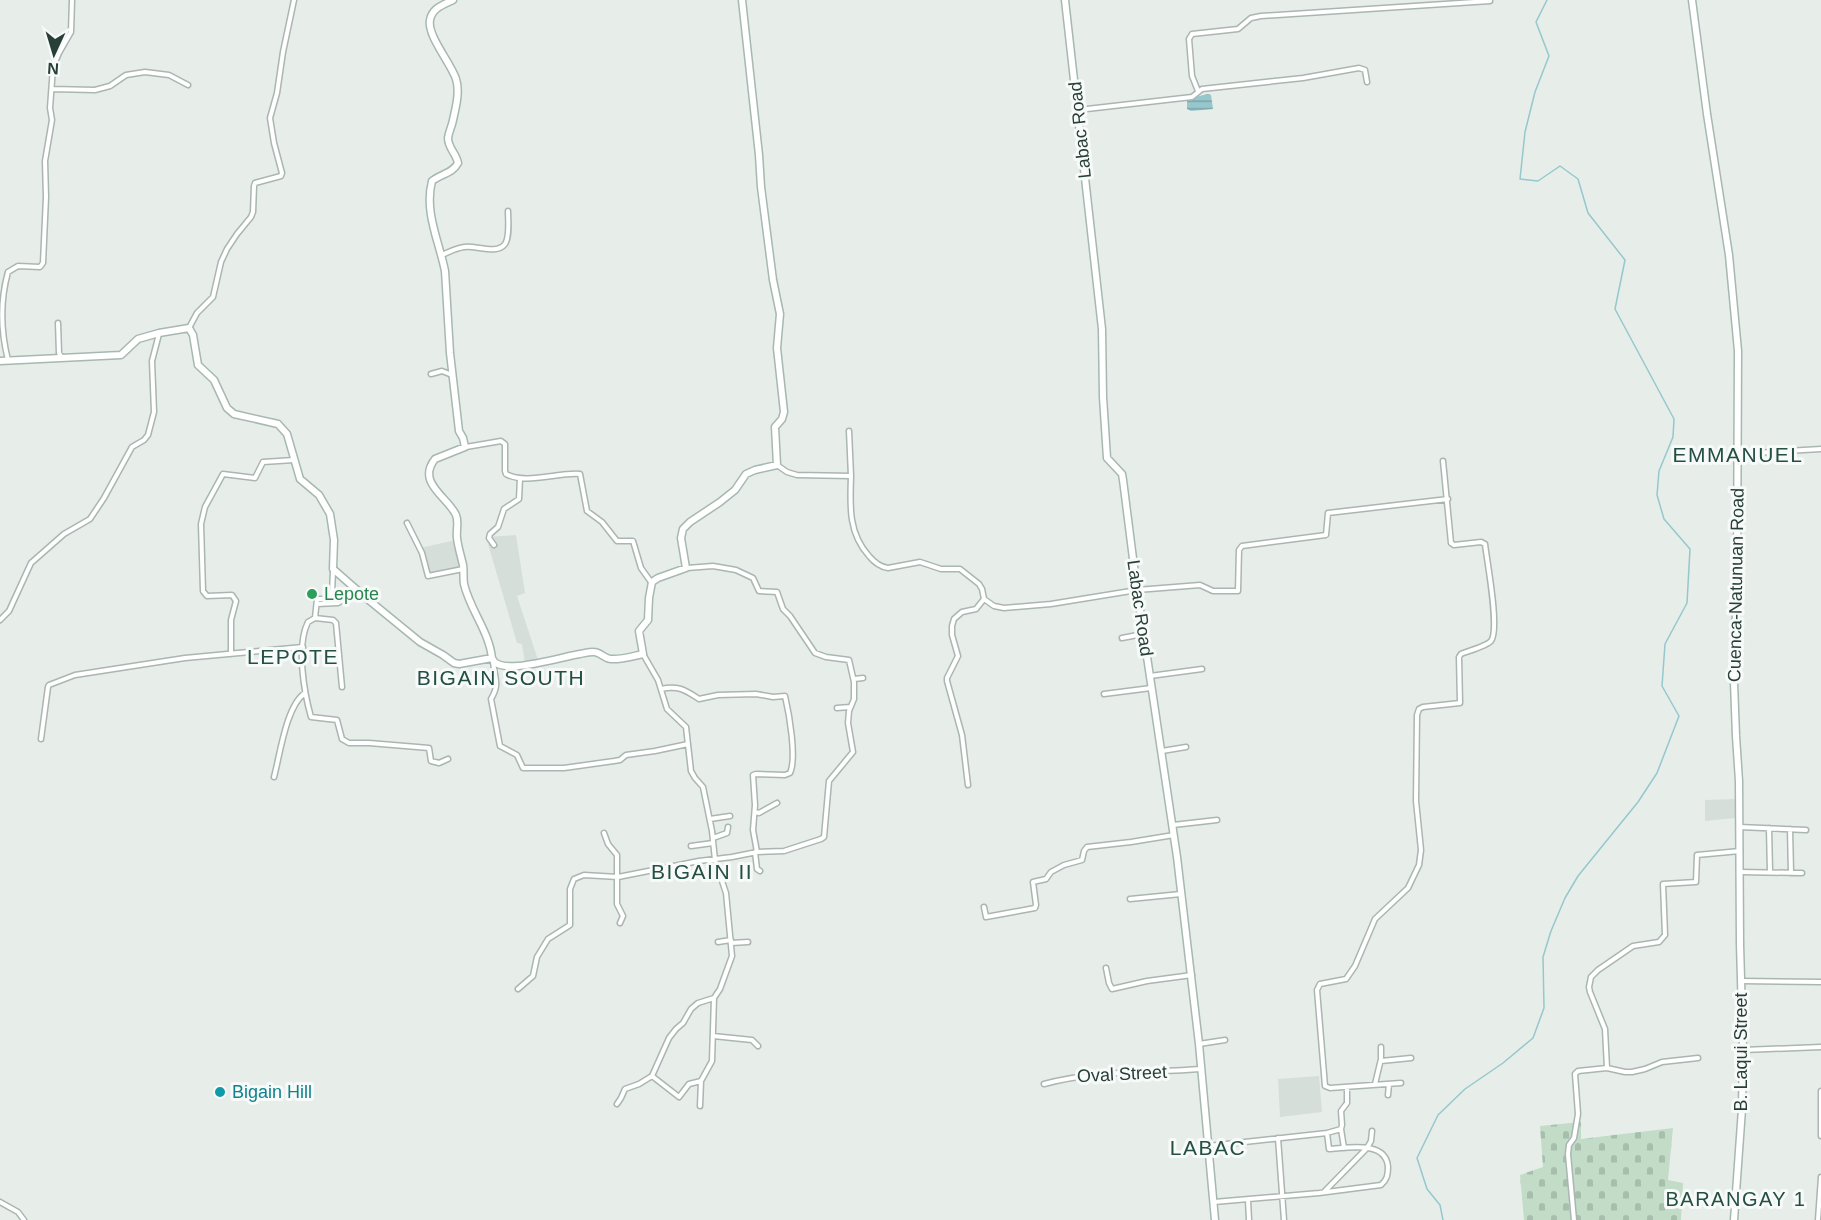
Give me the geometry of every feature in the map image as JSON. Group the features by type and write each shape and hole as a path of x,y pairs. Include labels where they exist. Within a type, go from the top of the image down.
{"street":[{"path":"72,0 71,32 58,53 53,67 50,108 52,120 45,161 43,263 40,267 18,267 8,272 2,321 4,361 122,355 138,339 189,328"},
{"path":"189,328 200,310 213,297 221,262 227,249 252,217 255,183 281,176 282,173 270,118 277,93 294,0"},
{"path":"453,0 436,8 429,23 458,85 448,141 458,164 451,171 434,179 431,184 432,228 445,271 452,375 460,434 465,447"},
{"path":"742,0 772,280 780,314 778,357 784,412 782,419 775,427 777,465"},
{"name":"Labac Road","path":"1065,0 1102,329 1107,458 1122,474 1149,676 1173,825 1200,1044 1215,1220"},
{"name":"Cuenca-Natunuan Road","path":"1692,0 1729,255 1738,351 1734,682 1739,781 1739,884"},
{"path":"1198,91 1191,76 1189,39 1192,34 1238,28 1251,18 1261,16 1490,1"},
{"path":"1078,110 1192,97 1202,89 1303,78 1359,68 1365,70 1367,82"},
{"path":"52,89 95,90 110,86 126,75 145,72 169,75 188,85"},
{"path":"442,255 464,247 498,249 503,246 507,238 508,211"},
{"path":"58,323 59,352 62,358"},
{"path":"189,328 193,335 198,365 214,380 227,408 234,414 278,424 286,434 300,478 319,495 330,514 334,540 332,593 317,599 315,618"},
{"path":"0,620 9,611 31,562 64,534 90,519 132,447 148,435 154,412 152,362 159,333"},
{"path":"431,374 442,371 452,375"},
{"path":"849,431 853,530 859,544 872,559 886,568 920,562 941,569 960,569 979,584 984,599 994,606 1051,604 1137,590 1200,585 1213,591 1238,591 1239,550 1242,546 1326,535 1328,513 1448,500"},
{"path":"652,582 641,568 633,541 617,541 602,522 587,511 580,474 509,477 506,474 504,444 501,441 465,447 435,459 432,463 431,482 456,515 465,587 489,641 497,687 491,699 501,748 517,755 523,768 564,768 620,760 626,755 688,744"},
{"path":"1738,454 1821,449"},
{"path":"231,654 231,620 237,601 232,595 207,596 203,591 202,514 223,474 255,478 263,462 294,459"},
{"path":"1401,1083 1330,1088 1325,1086 1317,986 1325,982 1346,979 1355,966 1375,919 1408,888 1416,873 1420,850 1416,801 1417,715 1419,709 1423,707 1460,703 1459,657 1492,639 1494,613 1485,544 1481,542 1454,545 1451,543 1443,461"},
{"path":"686,568 681,538 683,530 690,522 735,490 746,474 777,465 797,475 851,476"},
{"path":"494,545 489,538 490,534 498,527 504,509 519,498 520,478"},
{"path":"407,523 422,553 428,576 463,569"},
{"path":"518,989 533,976 537,957 548,939 570,925 570,889 574,879 584,875 618,877 699,861 715,860 756,852 784,851 821,840 824,837 829,781 853,752 848,723 850,707 854,699 854,679 849,660 814,653 783,609 777,592 759,591 753,578 736,570 713,566 686,568 652,582 648,620 639,631 643,654 661,689 667,709 687,727 692,771 694,778 703,787 715,860 726,893 731,958 723,985 714,998 711,1065 701,1081 699,1106"},
{"path":"333,569 420,642 454,663 492,660 500,666 593,652 610,659 643,654"},
{"path":"317,604 338,603 358,591"},
{"path":"968,785 962,735 947,678 958,656 953,641 954,619 958,614 976,609 984,599"},
{"path":"342,687 336,623 333,620 315,618 308,622 303,647 305,693 311,717 338,720 342,739 349,743 429,748 431,761 439,763 448,759"},
{"path":"1122,638 1143,634"},
{"path":"41,740 46,690 49,685 75,675 197,656 303,647"},
{"path":"1149,676 1202,669"},
{"path":"854,679 863,678"},
{"path":"661,689 678,687 699,699 718,695 785,696 793,746 790,773 753,775 755,812 752,821 757,869 760,871"},
{"path":"1104,694 1151,688"},
{"path":"273,777 287,721 298,699 305,693"},
{"path":"837,708 850,707"},
{"path":"1162,751 1186,747"},
{"path":"755,812 759,813 777,803"},
{"path":"710,819 730,816"},
{"path":"1173,825 1217,820"},
{"path":"713,838 727,833 728,827"},
{"path":"1739,827 1806,830"},
{"path":"1769,828 1770,872"},
{"path":"1790,829 1791,873"},
{"path":"604,833 608,844 617,855 617,904 623,916 620,923"},
{"path":"984,908 986,917 1035,908 1033,882 1046,879 1051,872 1064,865 1082,860 1087,848 1174,834"},
{"path":"691,846 713,843"},
{"path":"1607,1068 1605,1029 1590,992 1591,977 1630,948 1659,942 1663,939 1665,935 1663,884 1696,882 1697,855 1740,851"},
{"path":"1739,872 1802,873"},
{"name":"B. Laqui Street","path":"1734,1220 1742,1109 1743,1050 1739,884"},
{"path":"1130,899 1182,894"},
{"path":"718,942 748,942"},
{"path":"1106,968 1112,989 1147,981 1192,975"},
{"path":"1742,981 1821,982"},
{"path":"617,1104 625,1089 652,1076 672,1033 683,1023 691,1009 698,1003 714,998"},
{"path":"713,1036 752,1040 758,1046"},
{"path":"1200,1044 1225,1040"},
{"path":"1375,1084 1381,1061 1381,1047"},
{"path":"1743,1050 1821,1047"},
{"path":"1381,1061 1411,1058"},
{"path":"1574,1220 1568,1154 1569,1145 1574,1138 1578,1114 1575,1074 1578,1071 1607,1068 1632,1072 1662,1062 1698,1058"},
{"name":"Oval Street","path":"1044,1084 1066,1078 1097,1074 1202,1069"},
{"path":"652,1076 679,1096 689,1084 701,1081"},
{"path":"1388,1095 1389,1084"},
{"path":"1344,1148 1341,1111 1347,1103 1347,1087"},
{"path":"1821,1091 1821,1136"},
{"path":"1208,1146 1327,1133 1341,1129"},
{"path":"1324,1192 1367,1148 1371,1141 1372,1131"},
{"path":"1214,1202 1283,1197 1381,1185 1384,1182 1388,1168 1385,1155 1367,1148 1329,1149 1327,1133"},
{"path":"1278,1138 1284,1220"},
{"path":"1818,1220 1821,1177"},
{"path":"1248,1200 1250,1220"},
{"path":"0,1202 18,1212 24,1220"}],"shaded area":[{"path":"516,535 525,593 517,596 538,660 525,663 522,644 517,643 486,537"},
{"path":"456,540 461,569 427,575 420,548"},
{"path":"1736,799 1735,818 1705,821 1705,800"},
{"path":"1319,1076 1322,1112 1280,1117 1278,1079"}],"green space":[{"path":"1581,1122 1581,1139 1673,1128 1668,1180 1683,1183 1681,1220 1524,1220 1520,1175 1543,1167 1540,1126"}],"water":[{"path":"1211,95 1213,109 1191,111 1187,109 1187,101"}],"waterway":[{"path":"1443,1220 1440,1205 1427,1189 1417,1158 1438,1115 1465,1089 1503,1063 1533,1038 1544,1008 1543,957 1565,898 1578,876 1638,802 1657,773 1679,716 1662,686 1665,644 1687,603 1690,549 1664,519 1657,495 1659,471 1673,437 1674,419 1615,309 1625,260 1588,213 1578,179 1560,166 1538,181 1520,179 1525,132 1535,92 1549,56 1536,22 1547,0"}],"place":[{"name":"Lepote","path":"312,594"},
{"name":"Bigain Hill","path":"220,1092"}],"district":[{"name":"EMMANUEL","path":"1738,455"},
{"name":"LEPOTE","path":"293,657"},
{"name":"BIGAIN SOUTH","path":"501,678"},
{"name":"BIGAIN II","path":"702,872"},
{"name":"LABAC","path":"1208,1148"},
{"name":"BARANGAY 1","path":"1736,1199"}]}
